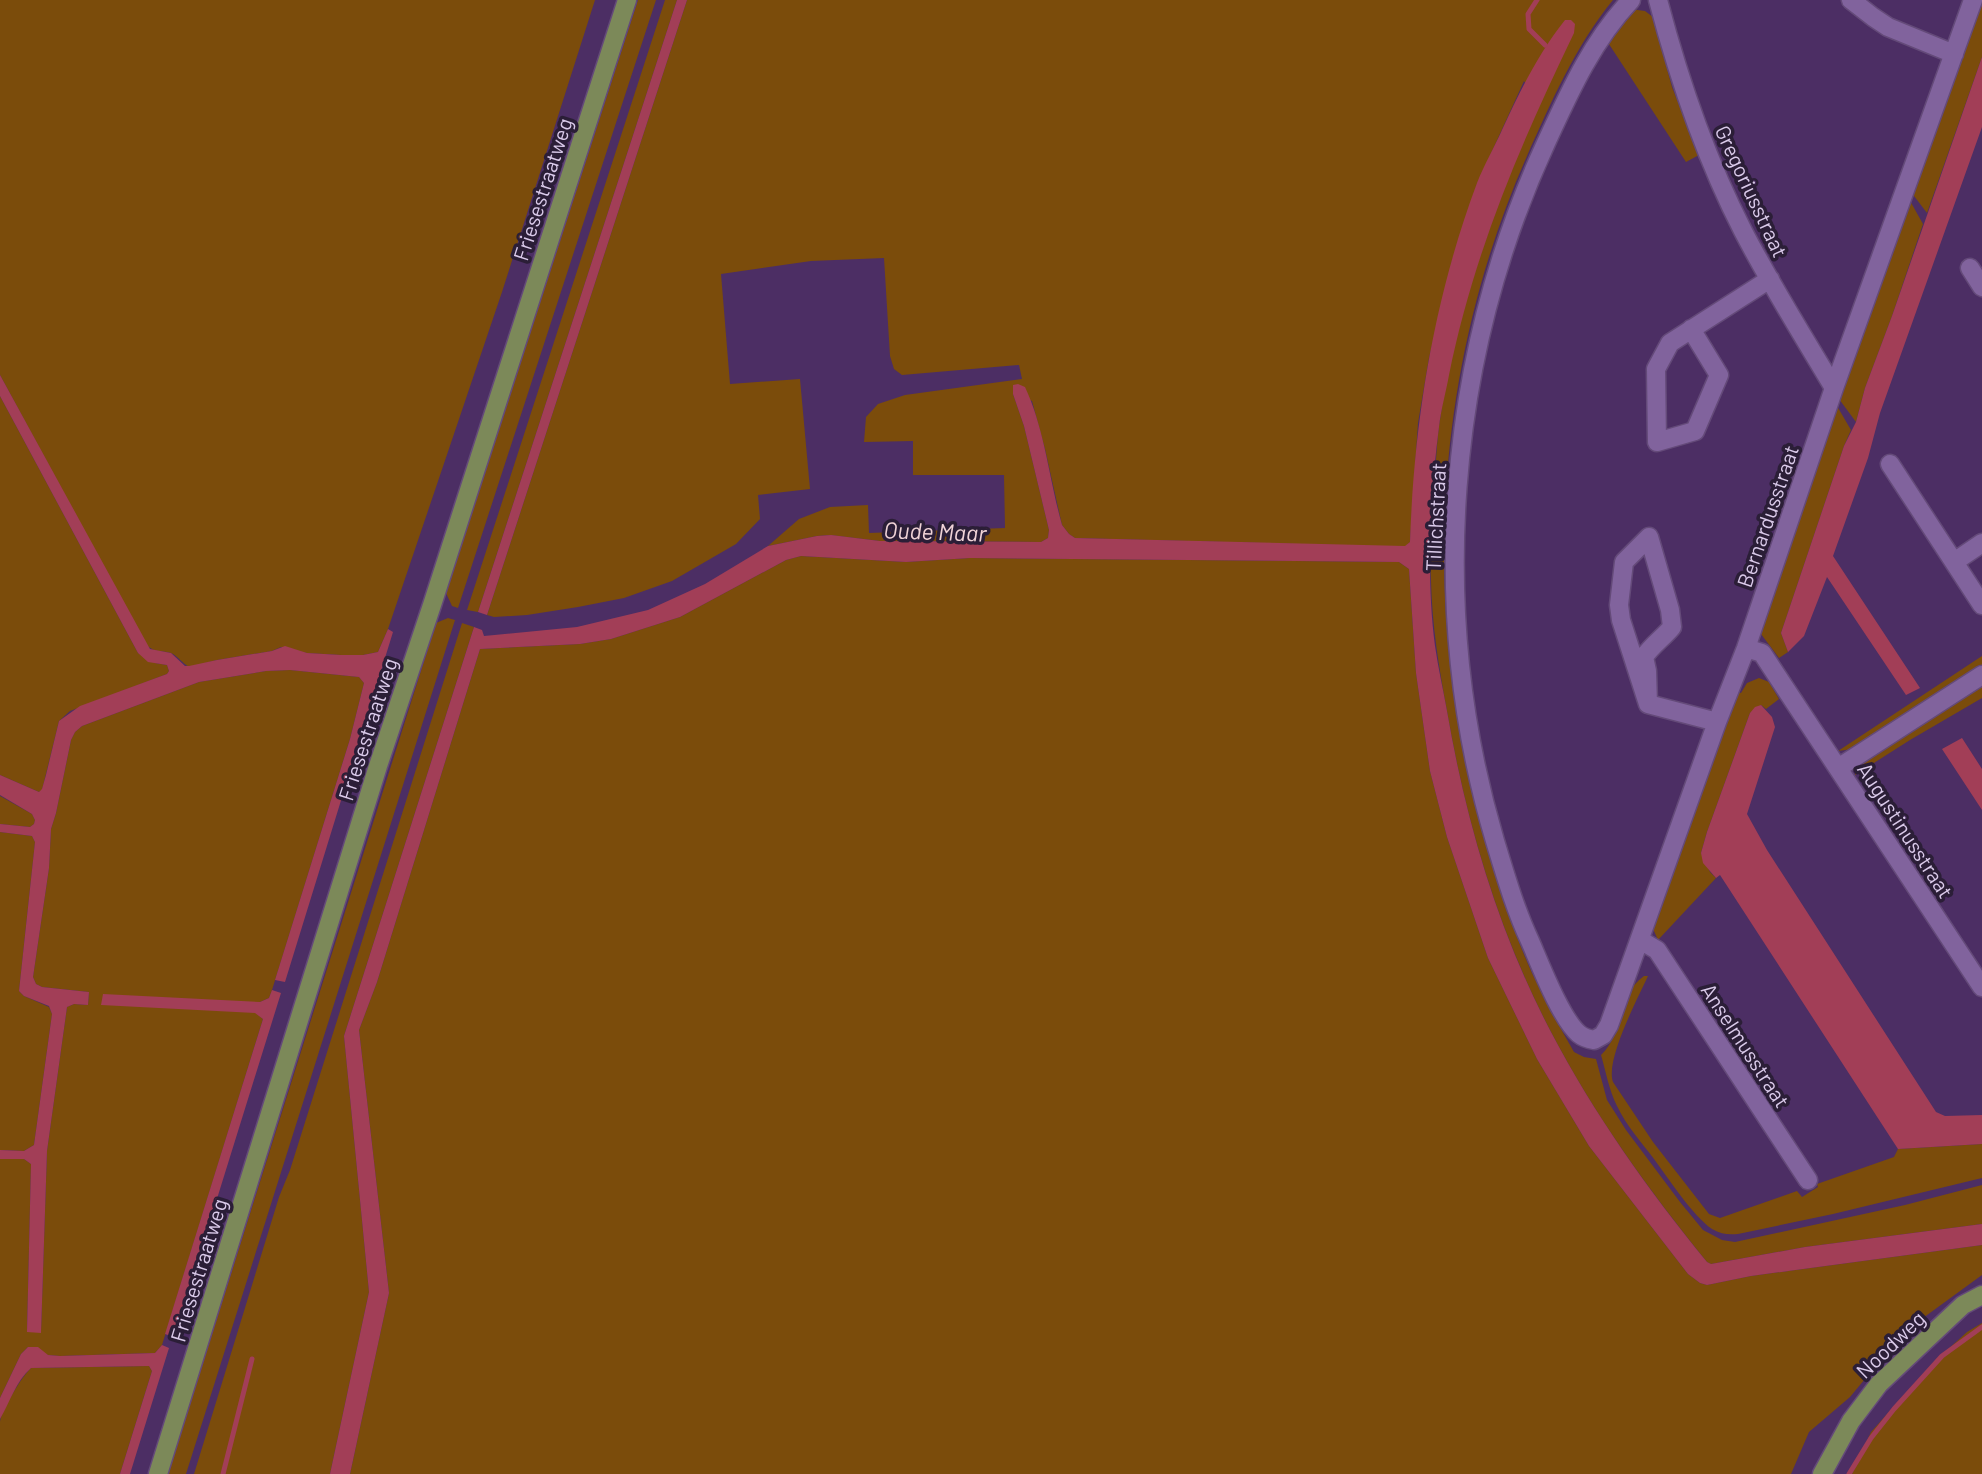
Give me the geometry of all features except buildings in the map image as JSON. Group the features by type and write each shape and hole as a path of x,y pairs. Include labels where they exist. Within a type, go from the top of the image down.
{"main road":[{"name":"Friesestraatweg","path":"158,1474 378,766 627,0"},
{"name":"Noodweg","path":"1822,1474 1851,1421 1879,1384 1964,1306 1982,1295"}],"street":[{"name":"Tillichstraat","path":"1594,1040 1585,1039 1576,1032 1552,989 1525,930 1504,872 1487,812 1472,750 1461,684 1455,583 1457,491 1471,380 1496,272 1508,236 1533,170 1563,106 1596,44 1631,0"},
{"name":"Gregoriusstraat","path":"1658,0 1696,125 1742,229 1834,388"},
{"path":"1851,0 1872,9 1888,27 1954,54"},
{"name":"Bernardusstraat","path":"1594,1040 1603,1035 1609,1025 1640,940 1746,648 1834,388 1973,0"},
{"path":"1970,268 1982,286"},
{"path":"1691,329 1719,375 1695,431 1657,442 1656,369 1670,343 1691,329 1769,279"},
{"path":"1890,464 1982,605"},
{"path":"1649,537 1670,610 1672,627 1644,657 1648,704 1621,620 1619,605 1625,562 1649,537"},
{"path":"1954,562 1982,544"},
{"name":"Augustinusstraat","path":"1746,648 1762,653 1982,987"},
{"name":"Augustinusstraat","path":"1838,768 1982,675"},
{"path":"1648,704 1717,722"},
{"name":"Anselmusstraat","path":"1640,940 1657,950 1808,1180"}],"shaded area":[{"path":"0,0 595,0 502,292 378,652 341,655 307,653 281,647 189,667 173,654 154,650 145,643 0,375"},
{"path":"638,0 656,0 458,608 452,606 446,593"},
{"path":"665,0 677,0 478,612 467,610"},
{"path":"677,0 687,0 487,615 478,612"},
{"path":"687,0 1613,0 1587,36 1555,95 1527,156 1493,244 1468,334 1452,427 1445,520 1446,614 1456,707 1474,800 1501,890 1532,973 1574,1052 1596,1059 1607,1100 1626,1130 1703,1230 1722,1240 1735,1242 1905,1205 1982,1185 1982,1224 1805,1247 1711,1264 1707,1262 1643,1178 1584,1091 1550,1030 1515,954 1486,875 1455,752 1436,646 1430,555 1439,426 1455,343 1492,222 1539,105 1524,81 1478,182 1452,261 1429,358 1418,423 1410,542 1405,547 1075,538 1062,525 1032,401 1013,394 1024,426 1049,530 1048,538 1041,542 880,541 830,535 768,546 799,519 830,507 868,505 869,533 1005,528 1004,475 913,475 913,441 864,442 866,417 878,404 905,395 1022,379 1019,365 902,375 894,369 890,356 884,258 811,261 721,274 730,384 800,379 810,489 758,495 760,519 736,544 672,581 624,598 578,607 527,615 487,615"},
{"path":"1979,0 1982,0 1982,57 1927,213 1911,192"},
{"path":"1630,9 1645,11 1653,17 1672,87 1699,155 1686,162 1605,38"},
{"path":"1565,20 1571,20 1575,24 1574,33 1517,158 1471,285 1442,407 1433,480 1430,565 1435,646 1464,794 1486,875 1532,994 1585,1092 1643,1179 1707,1262 1711,1264 1805,1247 1982,1224 1982,1245 1751,1276 1707,1285 1688,1274 1589,1146 1537,1059 1488,958 1447,837 1430,771 1416,673 1409,569 1399,562 970,558 906,562 801,556 786,560 680,617 611,639 580,644 480,649 377,982 359,1030 389,1293 350,1474 330,1474 369,1292 344,1036 474,627 482,630 484,636 577,627 648,610 705,584 768,546 817,536 831,535 880,541 1041,542 1048,538 1049,530 1024,426 1013,394 1013,385 1018,384 1025,387 1032,403 1062,525 1075,538 1405,546 1410,542 1416,451 1429,360 1449,270 1462,226 1480,176 1516,101 1538,59"},
{"path":"1982,57 1982,127 1880,413 1868,458 1833,556 1920,688 1906,695 1827,577 1804,636 1788,652 1781,633 1844,446 1856,422 1865,388"},
{"path":"1909,199 1923,224 1865,388 1856,422 1839,399"},
{"path":"0,375 150,649 171,653 185,666 272,651 285,646 307,653 363,655 378,652 388,629 393,632 285,982 275,980 350,739 364,683 359,677 290,670 266,671 199,682 82,726 75,732 51,829 49,868 33,977 36,984 42,987 89,992 88,1005 74,1004 67,1007 47,1151 41,1333 27,1332 31,1164 24,1159 0,1159 0,1150 24,1151 34,1145 52,1014 49,1006 24,996 19,991 35,842 32,836 0,832 0,824 30,827 35,820 32,814 0,795 0,775 39,792 46,775 59,721 80,706 169,671 167,665 148,662 138,653 0,396"},
{"path":"0,396 138,653 155,663 167,665 169,671 70,711 59,721 42,790 39,792 0,775"},
{"path":"1837,406 1851,430 1781,633 1788,652 1779,658 1761,634 1760,625"},
{"path":"801,556 906,562 970,558 1399,562 1409,569 1416,673 1430,771 1447,837 1488,958 1537,1059 1589,1146 1688,1274 1707,1285 1751,1276 1982,1245 1982,1275 1923,1318 1894,1344 1850,1397 1809,1432 1791,1474 350,1474 389,1293 359,1030 377,982 480,649 580,644 611,639 680,617 786,560"},
{"path":"448,618 455,620 186,1474 168,1474 436,623"},
{"path":"462,623 474,627 344,1036 369,1292 330,1474 194,1474 279,1197 290,1170"},
{"path":"1982,656 1982,665 1853,749 1838,751"},
{"path":"290,670 359,677 364,683 350,739 272,990 269,998 260,1002 256,1013 263,1019 162,1345 155,1353 60,1356 48,1355 28,1347 21,1354 0,1398 0,1159 24,1159 31,1164 27,1332 41,1332 47,1151 67,1007 74,1004 88,1005 89,992 42,987 36,984 33,977 49,868 51,829 71,740 82,726 199,682 266,671"},
{"path":"1759,678 1769,682 1779,699 1766,709 1761,705 1750,713 1707,832 1701,853 1716,878 1658,940 1654,921 1735,692 1741,693 1747,683"},
{"path":"1982,682 1982,698 1855,775 1856,767"},
{"path":"1761,705 1772,717 1775,727 1747,814 1767,850 1936,1112 1945,1116 1982,1115 1982,1144 1898,1149 1720,875 1716,878 1703,863 1701,853 1707,832 1750,713"},
{"path":"1962,738 1982,769 1982,810 1942,749"},
{"path":"0,796 32,814 34,824 30,827 0,824"},
{"path":"0,832 32,836 35,842 19,991 49,1007 52,1014 34,1145 24,1151 0,1150"},
{"path":"1644,976 1648,976 1618,1045 1612,1072 1613,1082 1653,1142 1709,1214 1720,1218 1797,1191 1802,1197 1818,1187 1817,1184 1894,1157 1898,1149 1982,1144 1982,1178 1738,1234 1725,1234 1712,1229 1689,1206 1629,1127 1612,1094 1601,1055 1613,1037 1629,994"},
{"path":"272,990 281,993 174,1337 165,1334 263,1019 255,1013 101,1005 103,994 260,1002 269,998"},
{"path":"1982,1323 1982,1474 1852,1474 1871,1432 1933,1363 1967,1332"},
{"path":"162,1345 169,1348 130,1474 120,1474 152,1371 149,1366 31,1368 17,1385 0,1419 0,1398 21,1354 28,1347 38,1347 48,1355 60,1356 155,1353"},
{"path":"149,1366 152,1371 120,1474 0,1474 1,1417 12,1394 31,1368"}],"waterway":[{"path":"1537,0 1528,14 1529,29 1545,45"},
{"path":"1849,1474 1871,1438 1894,1409 1942,1356 1982,1327"},
{"path":"223,1474 252,1359"}],"water label":[{"name":"Oude Maar","path":"935,531"}]}
